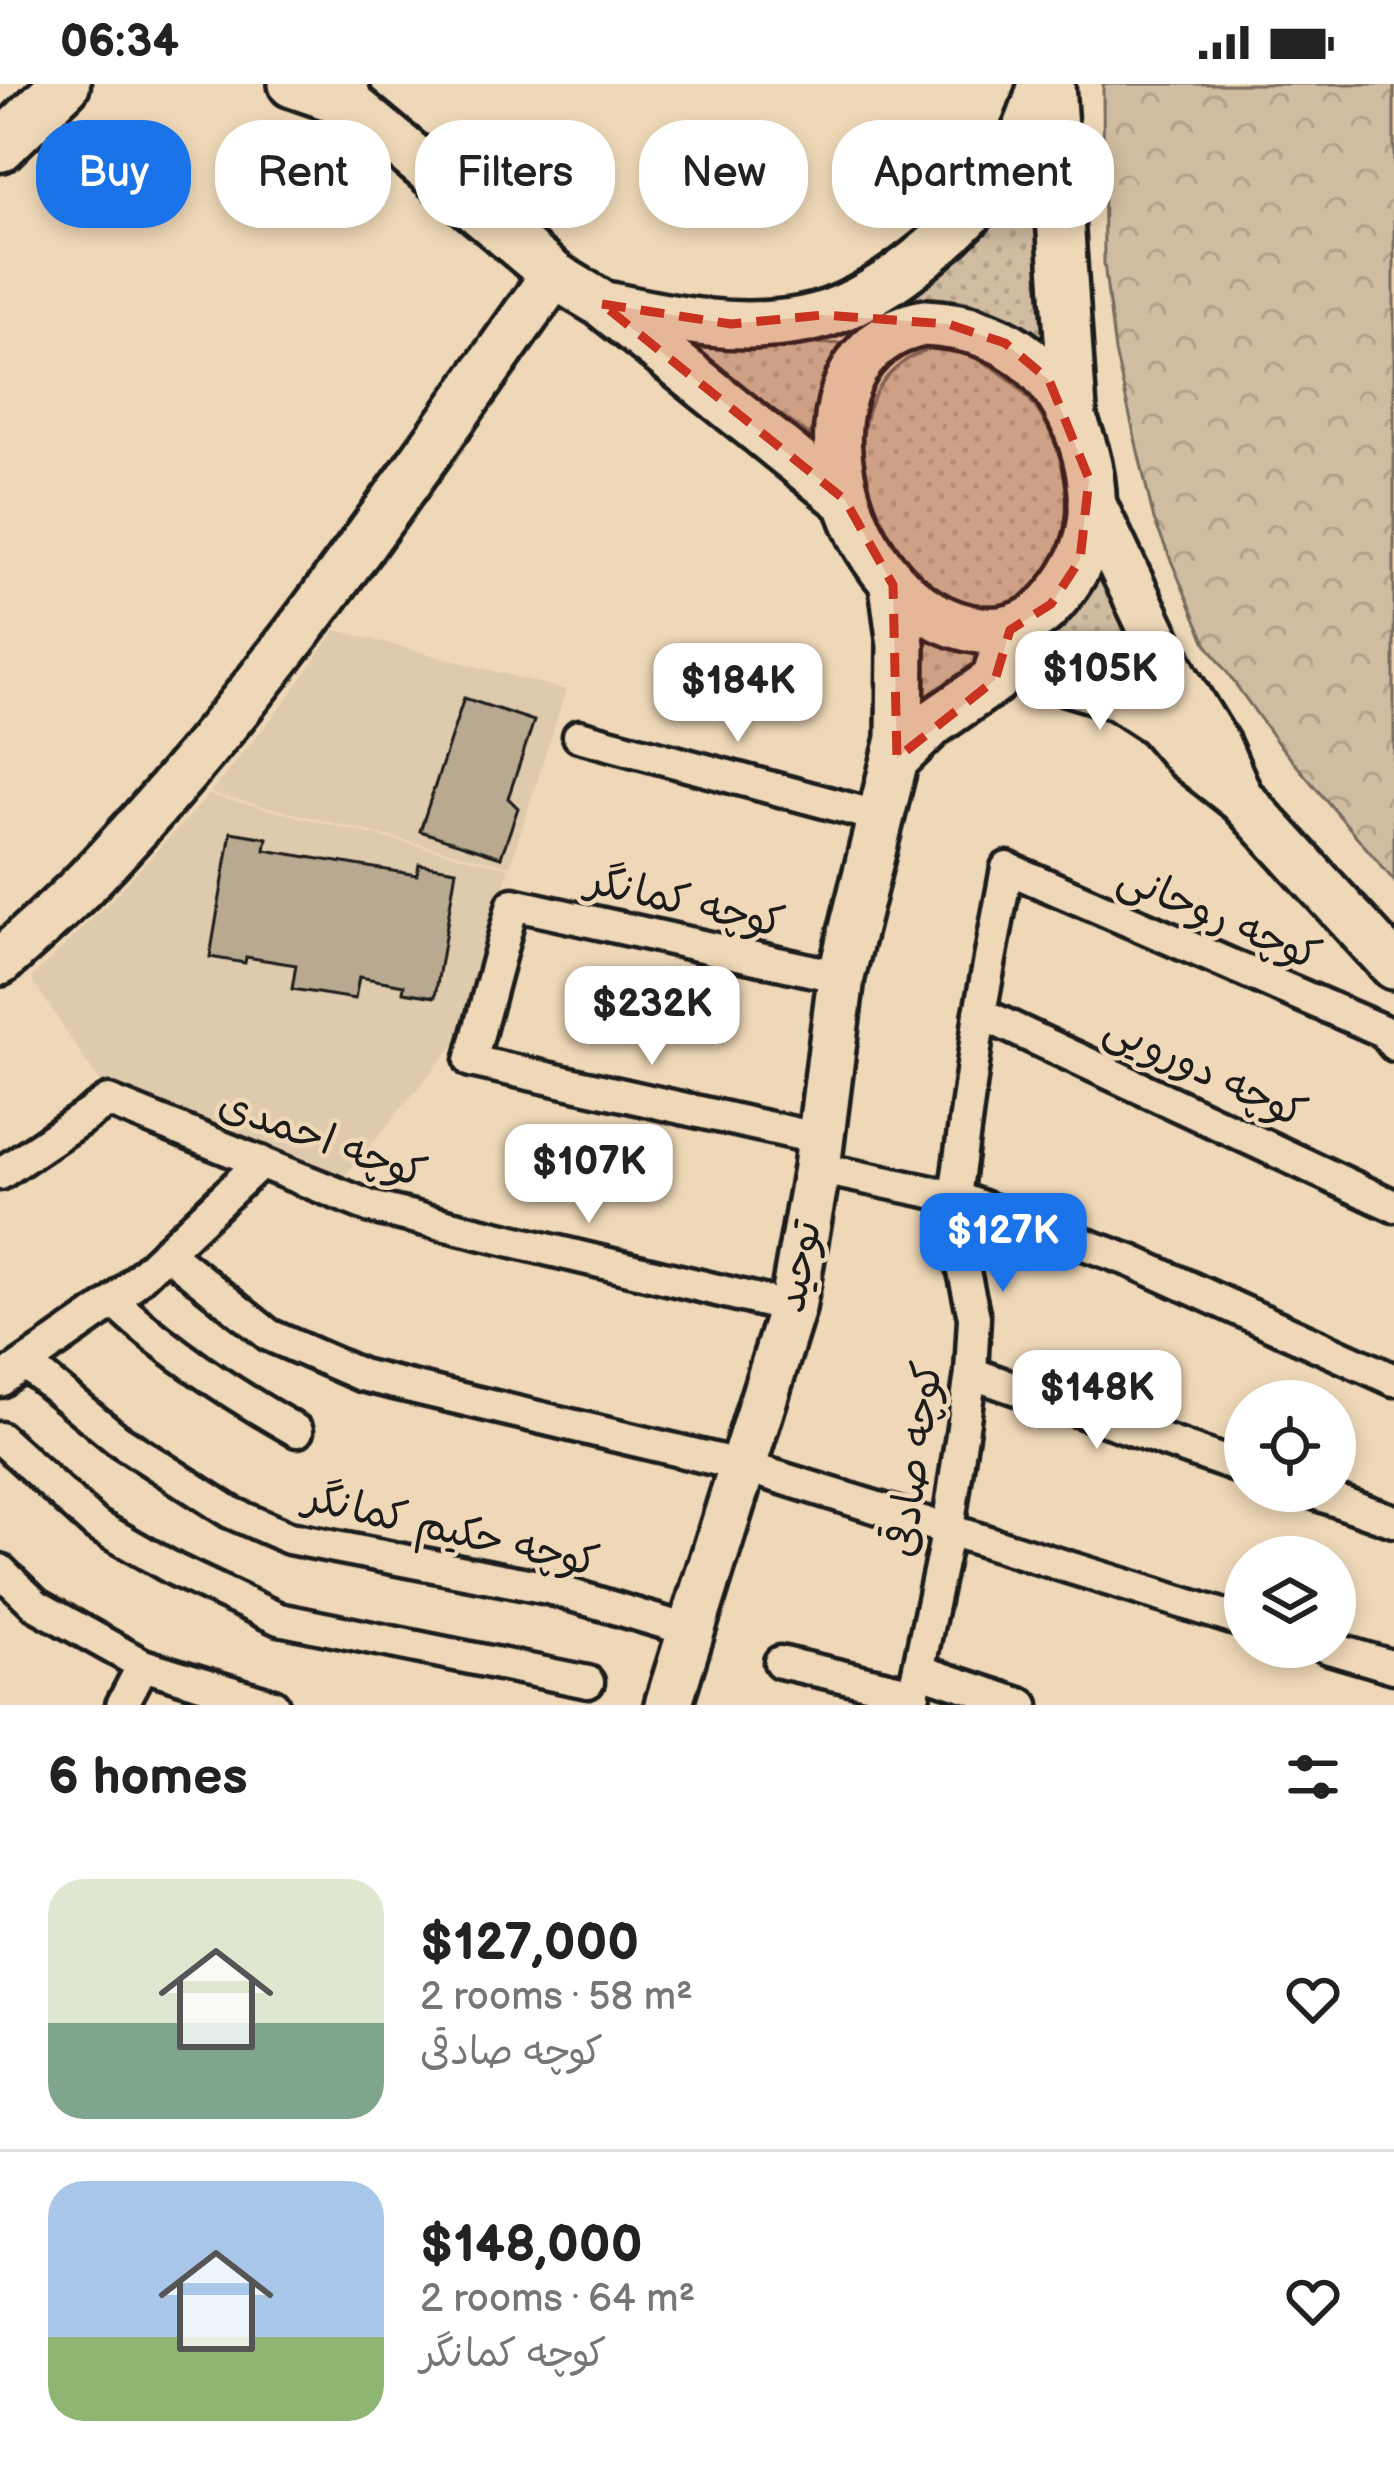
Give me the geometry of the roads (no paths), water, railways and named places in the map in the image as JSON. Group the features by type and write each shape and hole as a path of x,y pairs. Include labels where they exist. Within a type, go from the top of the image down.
{"main road":[{"path":"292,84 347,94 554,275 602,304 845,500"},
{"path":"602,304 681,320 731,324 788,323 823,315 885,282 958,226 1006,167 1047,84"},
{"path":"1047,84 1075,426 1092,503 1175,678 1217,746 1242,800"},
{"path":"0,147 69,85"},
{"path":"0,962 90,879 165,797 311,615 554,275"},
{"path":"823,315 980,331 1028,358 1049,380 1075,426"},
{"path":"924,322 885,335 860,361 850,382 839,444 845,500 869,552 892,584 922,610 954,624 1010,630 1037,617 1071,576 1087,542 1092,503"},
{"name":"توحید","path":"668,1705 792,1308 842,977 896,758 902,668 892,584"},
{"path":"1010,630 1042,674"},
{"path":"995,680 1010,630"},
{"path":"896,758 968,694 995,680 1042,674 1096,688 1140,709 1187,757 1242,800 1394,966"}],"street":[{"path":"579,736 880,817"},
{"name":"کوچه صادقی","path":"915,1690 948,1529 971,1373 974,1318 959,1249 955,1197 980,1013 1007,868"},
{"name":"کوچه روحانی","path":"1007,868 1382,1031 1394,1045"},
{"name":"کوچه کمانگر","path":"818,1154 470,1061 513,904 842,977"},
{"name":"کوچه دورویی","path":"980,1013 1394,1206"},
{"name":"کوچه احمدی","path":"0,1174 108,1101 371,1207 792,1308"},
{"path":"818,1154 955,1197 1131,1262 1394,1380"},
{"path":"13,1373 114,1302 261,1162"},
{"path":"166,1252 269,1335 361,1375 743,1466 1224,1615"},
{"path":"114,1302 164,1347 221,1388 296,1431"},
{"name":"کوچه حکیم کمانگر","path":"13,1373 230,1512 289,1538 548,1588 691,1631"},
{"path":"971,1373 1224,1462"},
{"path":"0,1438 96,1525 175,1570 279,1619 588,1682"},
{"path":"1356,1508 1394,1521"},
{"path":"0,1570 37,1605 143,1665 273,1705"},
{"path":"1356,1656 1394,1667"},
{"path":"780,1662 915,1690 1023,1705"},
{"path":"122,1705 143,1665"}]}
